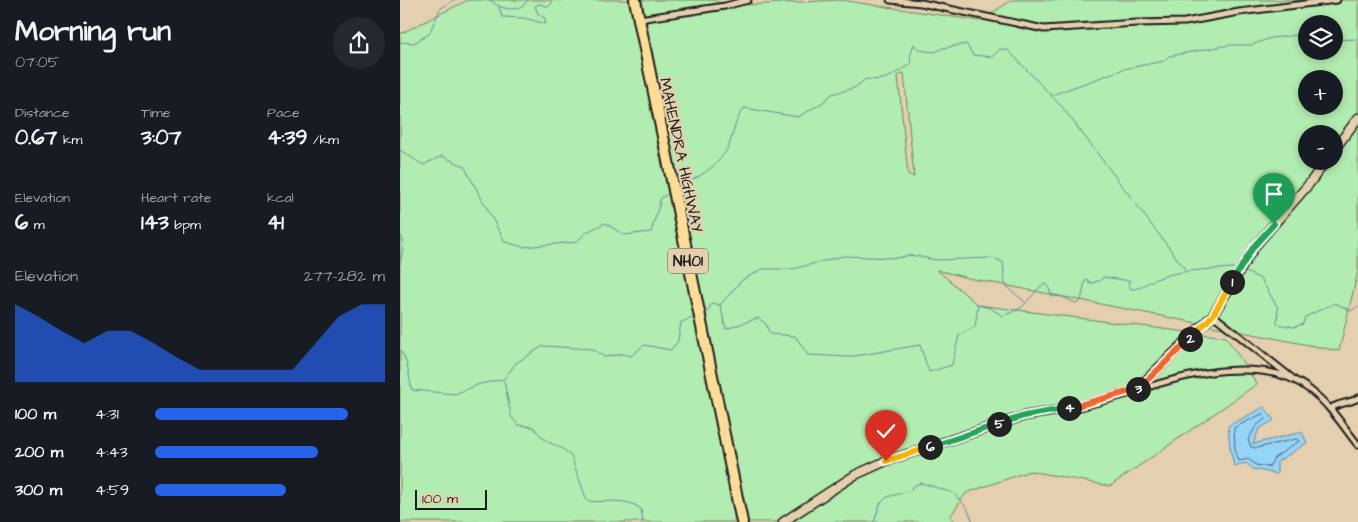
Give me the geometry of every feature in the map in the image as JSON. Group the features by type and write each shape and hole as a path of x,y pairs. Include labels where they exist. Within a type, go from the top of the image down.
{"highway":[{"name":"MAHENDRA HIGHWAY","path":"635,0 742,522"}],"street":[{"path":"639,19 725,6 748,0"},
{"path":"890,0 921,3 1044,29 1137,22 1185,22 1239,12 1337,0"},
{"path":"1343,138 1358,118"},
{"path":"1135,392 1213,315 1254,246 1319,170"},
{"path":"1213,315 1294,380 1310,389 1330,409 1358,445"},
{"path":"783,522 855,476 886,461 1024,416 1073,408 1135,392 1168,380 1237,368 1294,380"},
{"path":"1330,409 1337,404 1353,401 1358,398"}],"green space":[{"path":"468,0 714,0 725,6 840,0 980,21 1012,0 1358,0 1358,271 1339,351 968,278 937,270 978,305 1226,337 1257,384 1110,486 1030,471 966,493 950,517 957,522 400,522 400,34","holes":["904,73 914,177 908,174 898,76"]}],"water":[{"path":"1264,407 1274,420 1259,429 1253,444 1302,432 1307,443 1277,462 1277,474 1253,469 1246,463 1234,466 1230,448 1228,426"}],"waterway":[{"path":"400,42 414,43 429,34 440,9 454,0"},
{"path":"490,0 499,6 510,9 520,7 528,0"},
{"path":"499,7 502,17 524,18 546,24 544,17 538,14 535,6 540,4 548,7 552,3 550,0"},
{"path":"1052,95 1124,69 1164,61 1169,56 1229,45 1251,45 1271,38 1298,35"},
{"path":"1343,40 1358,39"},
{"path":"678,187 701,175 720,159 729,145 744,108 798,117 822,103 832,94 854,88 866,79 885,78 911,64 910,57 914,44 919,50 935,52 943,48 966,44 973,55 992,57 1000,49 1008,50 1063,108 1185,269"},
{"path":"400,150 423,165 442,156 464,166 505,242 523,247 576,242 587,232 605,223 624,235 651,232 661,198 669,193"},
{"path":"400,233 404,243 400,264"},
{"path":"720,305 742,280 763,269 793,269 843,256 897,258 910,255 936,260 993,258 1003,262 1005,285 1025,302"},
{"path":"705,316 712,303 720,305 726,329 758,318 766,324 770,334 795,336 808,355 849,357 920,345 929,372 952,365 959,335 975,327 978,305 990,308 1003,316 1021,308 1042,285 1047,284 1052,296 1063,297 1075,303 1081,301 1085,281 1089,280 1089,284 1101,280 1103,277 1131,281 1128,283 1131,289 1134,289 1175,273 1233,268"},
{"path":"1244,271 1261,279 1278,308 1277,324 1294,327 1303,324 1305,317 1335,303 1351,311 1358,306"},
{"path":"400,350 407,364 412,390 455,394 480,384 504,379 516,363 543,346 593,349 604,357 622,354 631,356 644,345 671,350 678,341 681,322 693,318"},
{"path":"504,381 511,416 518,425 533,427 546,441 563,449 571,456 587,501 622,502 635,505 641,509 643,522"},
{"path":"874,522 880,504 887,497 909,491 915,485 922,483 953,493 967,508 973,522"}],"route":[{"path":"886,461 1024,416 1073,408 1135,392 1213,315 1254,246 1274,224"}]}
